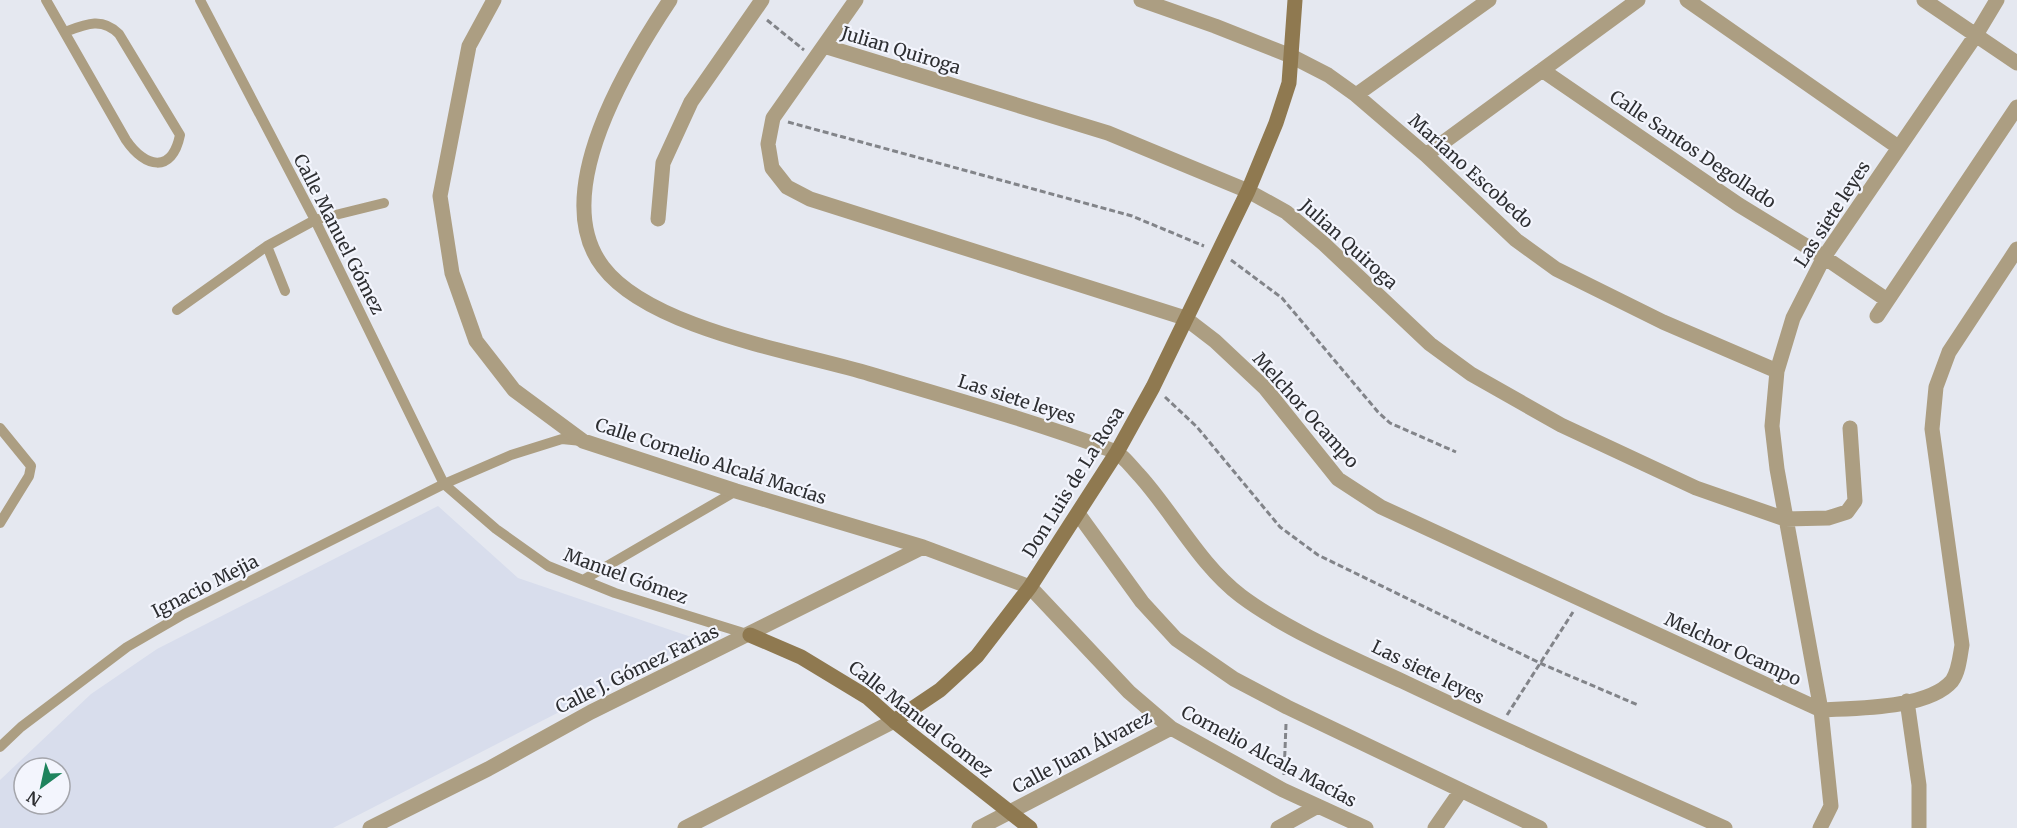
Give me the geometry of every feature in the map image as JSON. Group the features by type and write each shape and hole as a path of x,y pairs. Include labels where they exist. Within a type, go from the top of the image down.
{"street":[{"name":"Calle Cornelio Alcalá Macías","path":"494,0 469,46 440,196 452,273 477,341 514,390 583,441 736,491 923,547 1030,587"},
{"name":"Las siete leyes","path":"670,0 635,52 617,85 603,121 584,192 584,220 590,246 602,267 619,284 645,302 669,314 723,333 878,376 1117,452 1151,489 1214,570 1241,596 1299,630 1499,728 1725,828"},
{"name":"Melchor Ocampo","path":"856,0 773,118 768,144 772,168 787,187 810,199 1185,318 1265,388 1338,479 1381,507 1821,710"},
{"name":"Mariano Escobedo","path":"1141,0 1291,56 1328,75 1356,95 1426,155 1516,240 1556,269 1663,322 1777,371"},
{"name":"Don Luis de La Rosa","path":"685,828 894,721 940,690 977,656 1030,587 1079,515 1153,387 1248,191 1276,123 1289,83 1295,0"},
{"path":"1356,95 1489,0"},
{"path":"1426,155 1638,0"},
{"path":"1687,0 1898,147"},
{"path":"1924,0 2017,63"},
{"name":"Las siete leyes","path":"1820,828 1831,806 1821,710 1785,519 1772,426 1777,371 1793,318 1824,256 1976,35 1997,0"},
{"path":"658,219 663,163 691,102 758,5"},
{"name":"Julian Quiroga","path":"820,52 1108,133 1248,191 1286,212 1324,244 1431,344 1471,374 1561,424 1696,488 1785,519"},
{"name":"Calle Santos Degollado","path":"1542,70 1739,205 1824,256 1887,300"},
{"path":"1877,316 2017,107"},
{"path":"1821,710 1886,706 1940,692 1953,679 1962,645 1934,452 1932,429 1936,387 1949,352 2017,249"},
{"path":"1785,519 1828,518 1846,512 1855,501 1850,428"},
{"path":"1079,515 1142,602 1176,639 1234,679 1460,792 1540,828"},
{"name":"Calle J. Gómez Farias","path":"370,828 488,769 591,712 750,635 923,547"},
{"name":"Cornelio Alcala Macías","path":"1030,587 1129,692 1171,728 1284,790 1366,828"},
{"name":"Calle Manuel Gomez","path":"750,635 801,657 867,697 1030,828"},
{"path":"1907,701 1919,785 1919,828"},
{"name":"Calle Juan Álvarez","path":"979,828 1171,728"},
{"path":"1436,828 1460,792"},
{"path":"1278,828 1318,806"}],"lane":[{"path":"46,0 136,155 149,162 161,163 173,154 177,150 180,135 119,34 111,26 100,23 86,24 65,32"},
{"name":"Calle Manuel Gómez","path":"200,0 315,220 444,484"},
{"path":"177,310 267,246 315,220 384,202"},
{"path":"267,246 285,291"},
{"path":"0,428 30,466 29,476 0,523"},
{"name":"Ignacio Mejia","path":"0,747 21,727 127,647 184,614 444,484 540,444 562,439 583,441"},
{"name":"Manuel Gómez","path":"444,484 496,529 548,566 615,593 750,635"},
{"path":"583,580 736,491"}],"path":[{"path":"758,5 783,35 820,52"},
{"path":"773,118 1132,216 1217,252 1242,267 1282,298 1377,412 1390,423 1456,452"},
{"path":"1153,387 1197,427 1280,527 1309,548 1542,664 1638,705"},
{"path":"1499,728 1542,664 1580,600"},
{"path":"1284,790 1287,707"}],"shaded area":[{"path":"438,506 518,578 700,640 333,828 0,828 0,780 12,769 12,816 72,816 72,756 25,756 91,694 157,649"}]}
